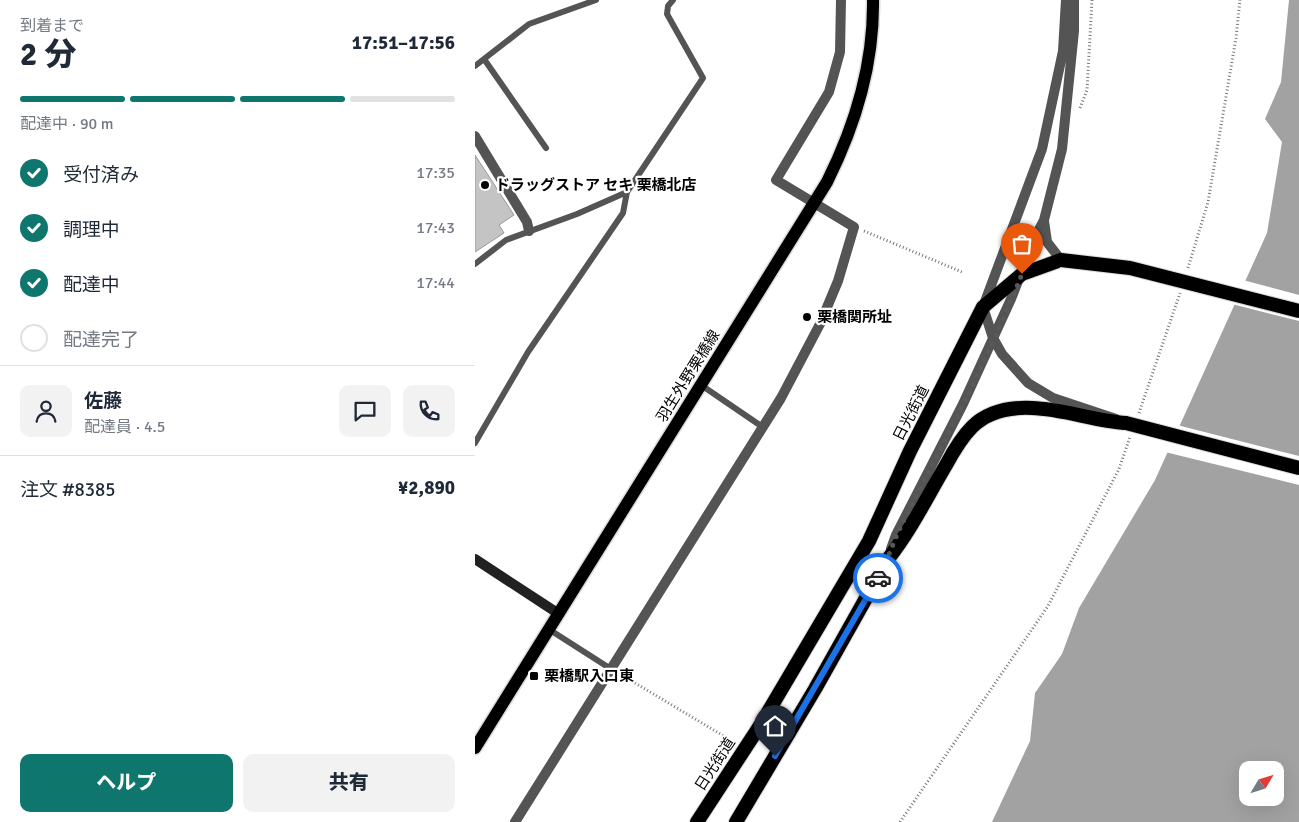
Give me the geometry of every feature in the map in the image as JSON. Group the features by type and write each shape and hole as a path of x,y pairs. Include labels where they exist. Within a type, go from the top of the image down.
{"highway":[{"name":"日光街道","path":"697,822 761,724 869,541 910,451 983,307 1022,274 1061,260 1130,268 1299,310"},
{"path":"736,822 815,690 888,559 903,540 953,452 972,427 993,414 1009,409 1045,409 1103,422 1126,424 1299,468"}],"main road":[{"name":"羽生外野栗橋線","path":"475,748 815,203 837,162 858,108 870,58 873,0"},
{"path":"475,558 559,614"}],"street":[{"path":"515,822 614,670 764,428 820,324 837,281 854,227 776,180 829,92 840,52 841,0"},
{"path":"1066,0 1063,51 1043,149 983,307 993,338 1006,362 1023,379 1053,398 1106,414 1126,424"},
{"path":"888,559 896,535 959,412 1022,274 1035,238 1044,220 1062,149 1074,31 1074,0"},
{"path":"475,136 527,222 529,231"},
{"path":"1044,220 1047,242 1061,260"}],"lane":[{"path":"475,66 529,24 596,0"},
{"path":"475,443 528,352 623,213 627,192 703,78 667,14 668,6 673,0"},
{"path":"484,58 546,148"},
{"path":"475,264 506,240 547,226 627,192"},
{"path":"701,385 764,428"},
{"path":"550,630 614,670"}],"path":[{"path":"1077,115 1087,90 1092,0"},
{"path":"854,227 962,272"},
{"path":"614,670 727,738"}],"shaded area":[{"path":"1289,0 1299,0 1299,822 992,822 1030,741 1035,693 1062,654 1079,608 1155,480 1267,233 1282,142 1265,119 1281,82"}],"pier":[{"path":"1243,280 1299,295 1299,321 1232,304"},
{"path":"1177,425 1299,456 1299,485 1165,452"}],"building":[{"name":"ドラッグストア セキ 栗橋北店","path":"475,155 514,215 499,225 504,233 475,252"}],"way so far":[{"path":"878,578 888,559 896,535 963,404 1022,274"}],"place":[{"name":"ドラッグストア セキ 栗橋北店","path":"485,185"},
{"name":"栗橋関所址","path":"807,317"},
{"name":"栗橋駅入口東","path":"534,676"}],"route":[{"path":"775,756 815,690 878,578"}]}
